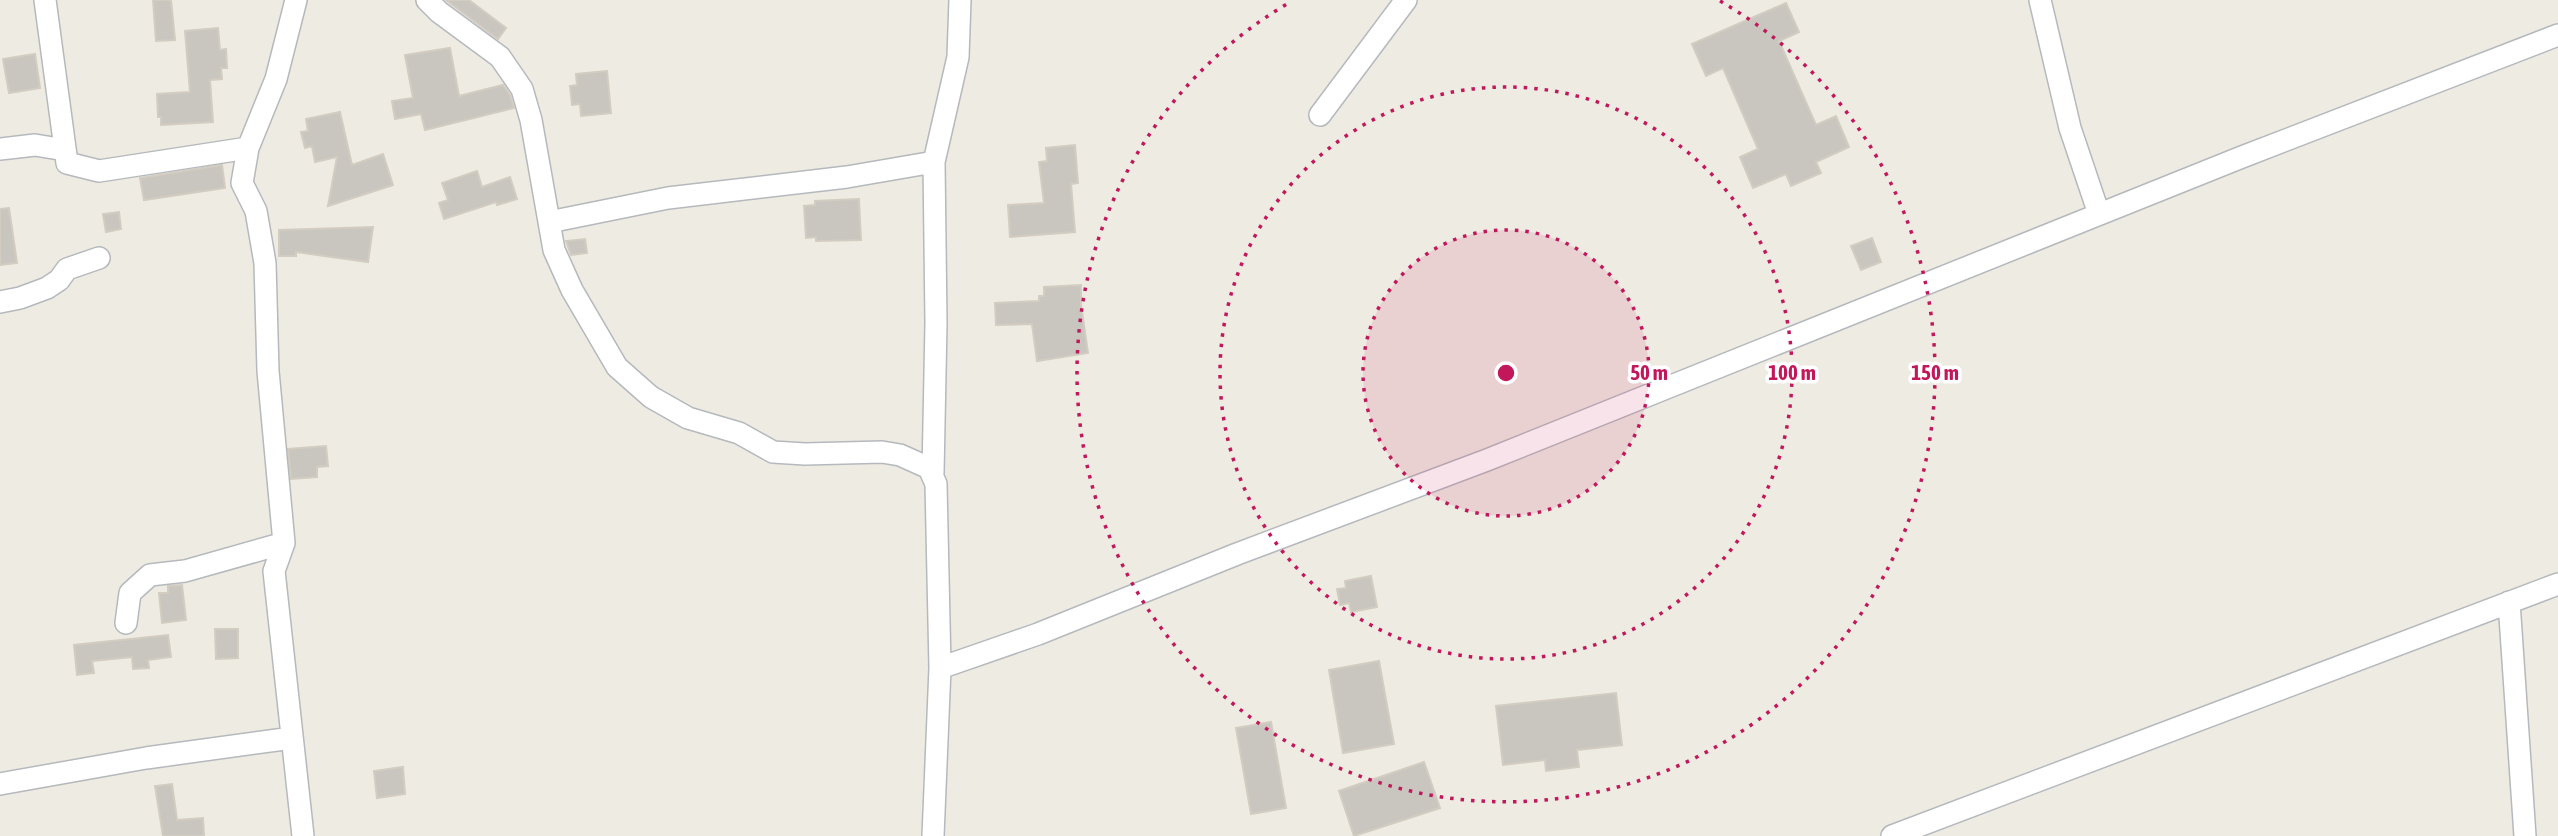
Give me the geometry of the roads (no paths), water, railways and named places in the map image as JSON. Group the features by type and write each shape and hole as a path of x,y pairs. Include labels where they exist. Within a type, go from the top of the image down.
{"street":[{"path":"46,0 67,163 99,171 248,148"},
{"path":"296,0 276,79 248,148 242,183 256,211 265,263 269,384 284,542 274,571 303,836"},
{"path":"427,0 500,57 522,89 531,120 554,250 572,290 617,367 651,397 688,418 739,433 772,452 881,452 900,455 929,468 933,473"},
{"path":"933,836 940,668 936,484 933,473 936,323 934,162 958,57 960,0"},
{"path":"1320,115 1406,0"},
{"path":"2040,0 2070,128 2099,214"},
{"path":"940,668 1038,634 1237,554 1487,460 2099,214 2558,35"},
{"path":"0,149 35,145 65,150"},
{"path":"549,222 668,198 847,177 934,162"},
{"path":"0,302 47,288 59,281 67,269 99,258"},
{"path":"126,623 130,593 150,575 185,571 284,542"},
{"path":"1892,836 2558,584"},
{"path":"2509,602 2525,836"},
{"path":"0,784 146,758 292,738"}]}
